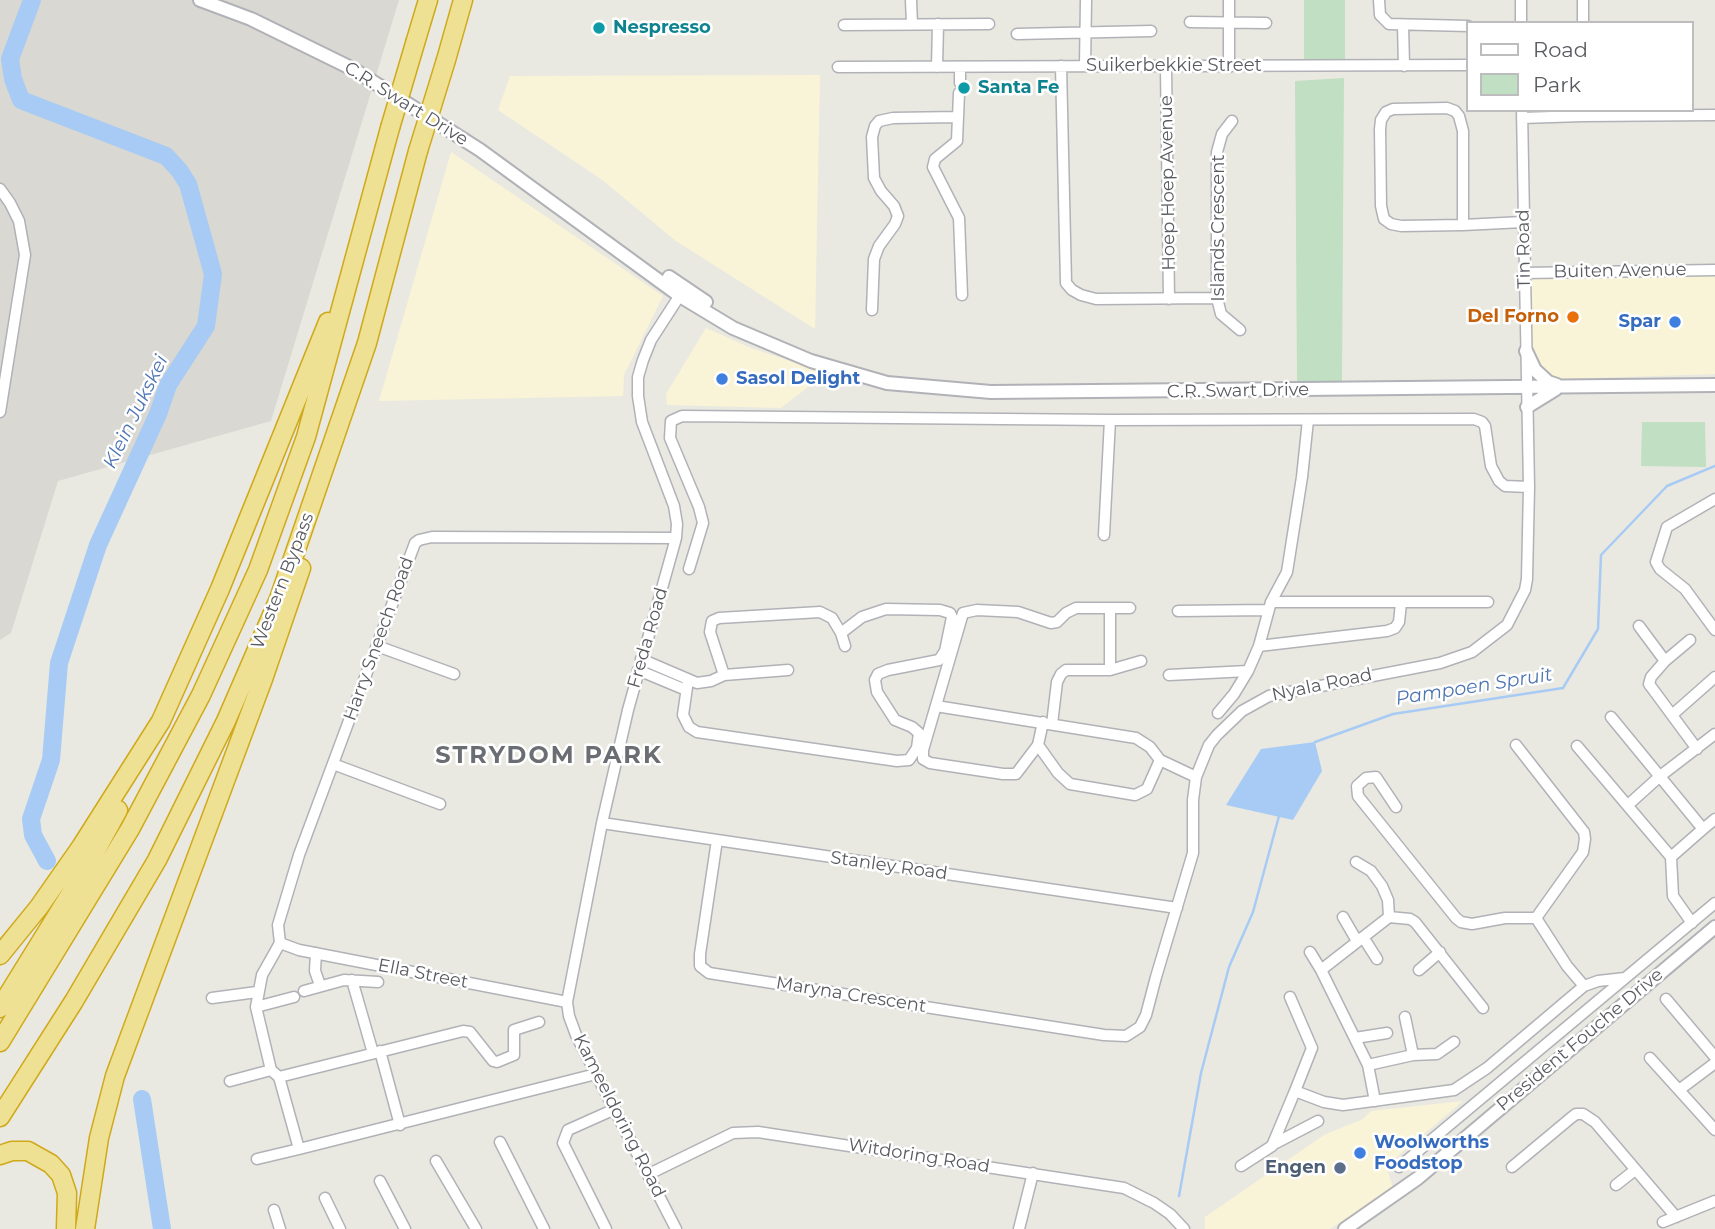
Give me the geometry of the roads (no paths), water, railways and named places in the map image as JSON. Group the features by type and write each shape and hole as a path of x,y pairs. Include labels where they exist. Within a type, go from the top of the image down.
{"highway":[{"name":"Western Bypass","path":"0,1042 130,829 201,695 252,582 306,437 390,128 428,0"},
{"name":"Western Bypass","path":"0,1117 74,1001 157,860 226,722 279,599 367,343 418,150 463,0"},
{"path":"0,1008 84,872 131,785 220,589 357,253"},
{"path":"85,1229 105,1109 293,595 367,343"},
{"path":"0,955 39,907 81,847 161,721"},
{"path":"0,1155 12,1151 28,1151 51,1164 61,1175 67,1193 66,1229"}],"street":[{"name":"C.R. Swart Drive","path":"200,0 263,24 353,69 480,150 607,244 683,292 733,328 811,361 887,383 978,391 1715,385"},
{"path":"911,0 912,24"},
{"path":"1085,66 1086,0"},
{"path":"1228,0 1229,67"},
{"path":"1379,0 1383,20 1389,24 1466,26"},
{"path":"1521,0 1521,21"},
{"path":"1583,0 1583,21"},
{"path":"1190,22 1266,23"},
{"path":"937,67 938,24"},
{"path":"844,25 989,24"},
{"path":"1403,25 1404,66"},
{"path":"1017,34 1151,31"},
{"name":"Suikerbekkie Street","path":"838,67 1466,65"},
{"path":"1061,66 1066,283 1081,295 1096,299 1217,298"},
{"path":"960,67 957,142 935,159 933,167 959,218 962,295"},
{"name":"Hoep Hoep Avenue","path":"1166,67 1169,299"},
{"path":"1464,225 1463,131 1460,116 1447,108 1393,109 1387,112 1381,120 1380,129 1381,206 1384,219 1401,226 1464,225 1523,222"},
{"path":"1522,114 1715,115"},
{"name":"Tin Road","path":"1522,114 1527,388"},
{"path":"872,310 876,253 898,216 894,206 876,183 872,137 875,125 879,121 893,118 958,117"},
{"name":"Islands Crescent","path":"1232,121 1222,134 1217,152 1217,298 1221,314 1240,330"},
{"path":"0,189 19,221 25,255 0,412"},
{"name":"Buiten Avenue","path":"1524,273 1715,270"},
{"name":"Freda Road","path":"567,1002 602,824 638,670 676,538 674,506 642,422 638,377 652,340 683,292"},
{"path":"1526,351 1541,376 1561,388"},
{"name":"Nyala Road","path":"1130,1035 1144,1022 1193,853 1196,777 1209,745 1217,735 1228,723 1269,695 1440,663 1472,652 1492,638 1513,615 1525,590 1527,579 1527,388"},
{"path":"1527,407 1561,388"},
{"path":"689,569 703,523 670,438 670,427 675,418 682,416 1479,420 1487,432 1494,475 1503,485 1529,487"},
{"path":"1218,713 1248,671 1259,646 1270,606 1287,572 1308,419"},
{"path":"1104,535 1110,420"},
{"path":"1715,499 1667,527 1656,562 1660,569 1685,589 1715,630"},
{"name":"Harry Sneech Road","path":"280,943 278,925 299,855 413,546 419,540 432,537 676,538"},
{"path":"1178,611 1270,606 1488,602"},
{"path":"1259,646 1387,631 1395,628 1399,622 1401,603"},
{"path":"1130,608 1076,608 1051,623 1018,612 977,610 963,613 923,750 925,761 1012,775 1022,769 1038,745 1060,674 1072,669 1110,670 1141,661"},
{"path":"687,685 683,715 685,723 697,732 897,761 909,760 917,748 919,733 895,720 877,692 875,680 878,674 888,670 939,660 953,617 940,610 886,609 862,617 841,633"},
{"path":"1110,609 1110,670"},
{"path":"724,675 710,632 715,619 820,612 832,618 845,646"},
{"path":"1639,626 1665,660"},
{"path":"1690,640 1665,660 1651,677 1649,684 1697,749"},
{"path":"377,646 454,674"},
{"path":"641,659 687,685"},
{"path":"638,670 687,685 724,675 788,670"},
{"path":"1169,675 1248,671"},
{"path":"1672,715 1715,677"},
{"path":"936,706 1136,738 1150,747 1160,761 1196,777"},
{"path":"1611,717 1703,829"},
{"path":"1628,805 1715,734"},
{"path":"1038,745 1058,773 1070,784 1135,795 1147,789 1160,761"},
{"path":"1516,746 1584,832 1583,852 1536,918"},
{"path":"1577,746 1671,857 1673,897 1692,923"},
{"path":"333,764 440,804"},
{"path":"1396,807 1376,777 1366,778 1357,786 1357,796 1461,922 1472,924 1505,918 1536,918"},
{"path":"1671,857 1715,819"},
{"name":"Stanley Road","path":"602,824 1177,908"},
{"name":"Maryna Crescent","path":"717,840 700,945 700,966 706,972 1104,1035 1130,1035"},
{"path":"1356,862 1371,871 1382,886 1388,900 1388,917"},
{"path":"1399,1167 1715,903"},
{"path":"1343,917 1377,959"},
{"path":"1321,970 1388,917 1410,919 1483,1008"},
{"path":"1536,918 1584,986"},
{"name":"President Fouche Drive","path":"1345,1229 1418,1178 1715,926"},
{"path":"280,943 262,975 256,1007 299,1149"},
{"name":"Ella Street","path":"280,943 316,953 567,1002"},
{"path":"1310,952 1368,1065 1375,1101"},
{"path":"316,953 315,971 320,985"},
{"path":"1419,970 1440,953"},
{"path":"1295,1091 1336,1105 1443,1093 1465,1084 1584,986 1598,981 1625,978"},
{"path":"352,980 400,1125"},
{"path":"304,990 352,980 378,982"},
{"path":"212,998 257,992"},
{"path":"1272,1146 1312,1048 1290,997"},
{"path":"256,1007 294,998"},
{"path":"1666,999 1715,1057"},
{"name":"Kameeldoring Road","path":"567,1002 576,1035 676,1229"},
{"path":"1405,1017 1413,1055"},
{"path":"230,1081 275,1074 467,1031 493,1061 497,1062 514,1055 514,1030 539,1022"},
{"path":"1355,1038 1387,1032"},
{"path":"1368,1065 1413,1055 1437,1054 1454,1042"},
{"path":"1650,1058 1715,1130"},
{"path":"1679,1090 1715,1063"},
{"path":"257,1160 597,1074"},
{"path":"606,1229 563,1143 568,1130 615,1109"},
{"path":"1512,1167 1580,1113 1595,1122 1675,1217"},
{"path":"1241,1166 1318,1121"},
{"name":"Witdoring Road","path":"649,1174 733,1133 744,1131 1088,1181 1132,1191 1170,1214 1184,1229"},
{"path":"500,1142 544,1229"},
{"path":"436,1161 476,1229"},
{"path":"1616,1185 1635,1170"},
{"path":"1019,1229 1033,1173"},
{"path":"380,1181 405,1229"},
{"path":"326,1198 340,1229"},
{"path":"1663,1222 1715,1201"},
{"path":"274,1210 279,1229"}],"water":[{"path":"1315,742 1322,771 1293,820 1226,805 1261,749"}],"waterway":[{"name":"Klein Jukskei","path":"32,0 10,59 13,79 21,100 166,156 188,184 213,274 206,326 168,385 158,414 98,545 59,663 51,760 31,819 33,835 47,861"},
{"name":"Pampoen Spruit","path":"1315,742 1393,714 1563,688 1598,629 1601,555 1667,486 1715,466"},
{"name":"Pampoen Spruit","path":"1179,1196 1201,1073 1229,967 1253,912 1279,816"},
{"name":"Klein Jukskei","path":"142,1099 162,1229"}],"place":[{"name":"Nespresso","path":"599,28"},
{"name":"Santa Fe","path":"964,88"},
{"name":"Del Forno","path":"1573,317"},
{"name":"Spar","path":"1675,322"},
{"name":"Sasol Delight","path":"722,379"},
{"name":"Woolworths Foodstop","path":"1360,1153"},
{"name":"Engen","path":"1340,1168"}],"district":[{"name":"STRYDOM PARK","path":"549,756"}]}
